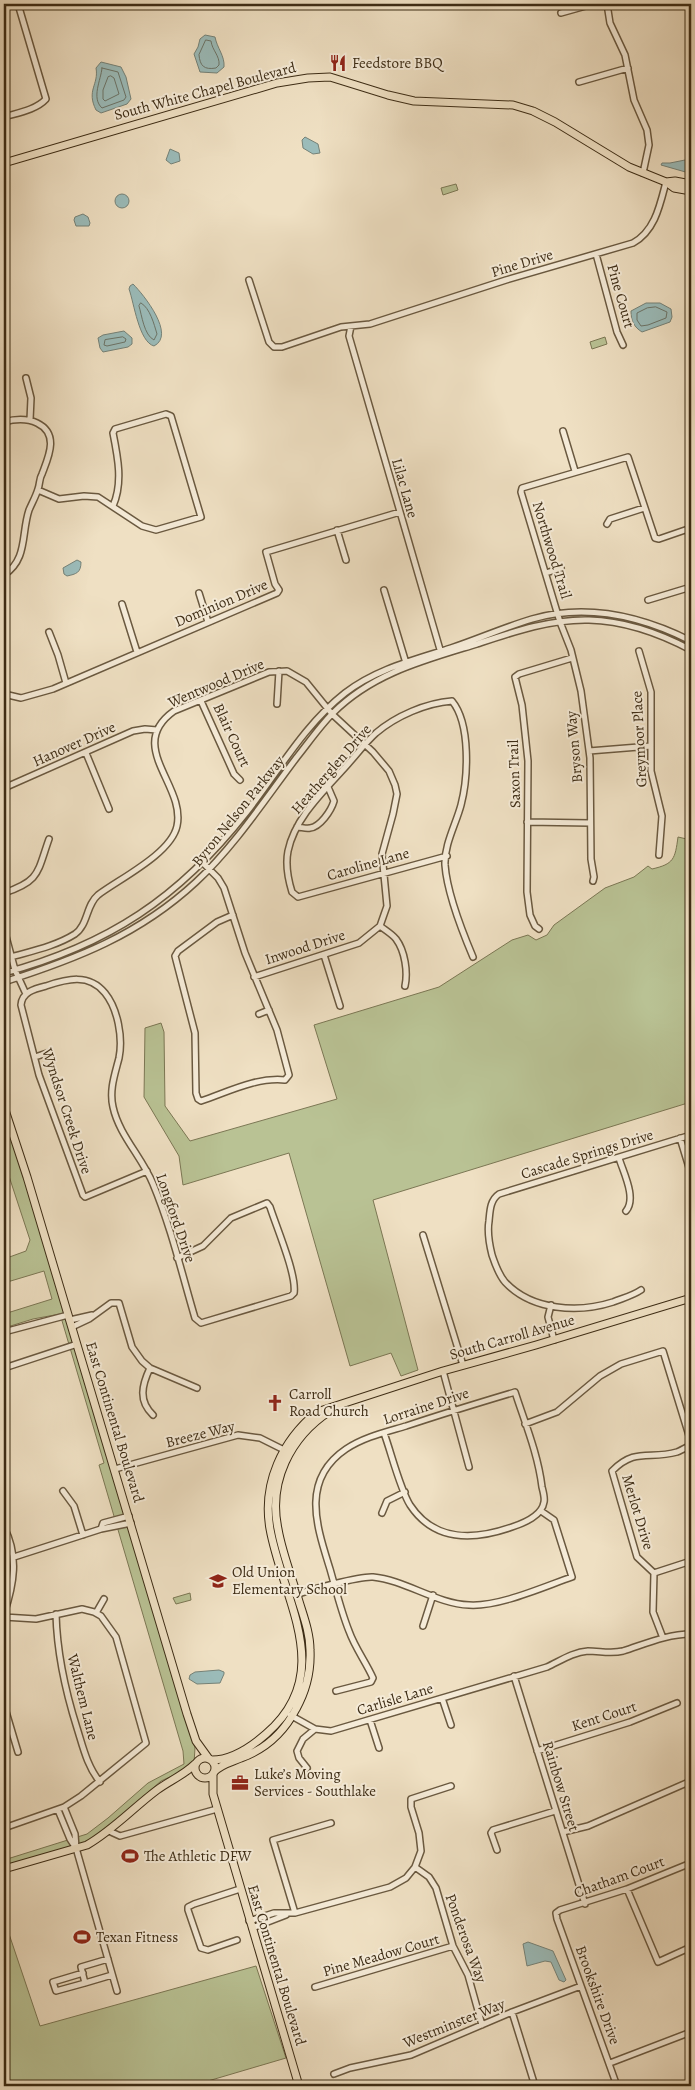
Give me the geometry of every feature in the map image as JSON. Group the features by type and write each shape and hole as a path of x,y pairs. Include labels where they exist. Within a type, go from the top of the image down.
{"main road":[{"name":"South White Chapel Boulevard","path":"4,162 278,83 308,78 330,77 414,101 514,105 533,111 555,122 612,157 643,173 666,182 674,188 691,191"},
{"name":"South White Chapel Boulevard","path":"666,182 676,181 691,184"},
{"name":"East Continental Boulevard","path":"4,1110 27,1177 78,1344 196,1741 196,1763"},
{"name":"South Carroll Avenue","path":"214,1773 221,1766 263,1747 278,1734 289,1714 300,1679 302,1650 293,1596 270,1529 268,1505 273,1475 286,1451 319,1418 340,1404 442,1371 554,1340 691,1298"},
{"name":"South Carroll Avenue","path":"211,1760 221,1760 247,1749 289,1714"},
{"name":"East Continental Boulevard","path":"196,1741 211,1760"},
{"path":"4,1869 87,1845 109,1831 151,1794 202,1758 211,1760 215,1766 214,1773 207,1778 190,1775 175,1778"},
{"path":"196,1763 195,1771 200,1777"},
{"name":"East Continental Boulevard","path":"214,1773 213,1794 217,1809 299,2086"},
{"name":"East Continental Boulevard","path":"200,1777 213,1794"}],"street":[{"path":"4,117 42,104 46,96 18,4"},
{"path":"561,13 593,4"},
{"path":"606,4 610,23 625,55 634,100 647,130 649,146 643,173"},
{"path":"580,82 628,68"},
{"name":"Pine Drive","path":"249,280 269,342 278,348 341,327 370,324 632,243 644,235 653,223 666,182"},
{"name":"Pine Court","path":"596,254 623,345"},
{"name":"Lilac Lane","path":"351,326 349,336 441,653"},
{"path":"26,378 31,398 30,420"},
{"path":"38,490 59,499 98,497 142,526 156,530 201,517 171,416 166,414 115,429 113,434 118,460 119,487 113,506"},
{"path":"4,422 30,420 41,425 46,431 51,449 29,512 21,554 13,568 4,575"},
{"path":"563,431 575,471"},
{"name":"Northwood Trail","path":"558,614 521,492 522,488 628,457 655,538 658,539 691,528"},
{"path":"607,524 610,519 644,508"},
{"name":"Dominion Drive","path":"4,694 21,698 66,683 278,591 266,552 400,512"},
{"path":"337,530 346,560"},
{"path":"546,573 561,568"},
{"path":"648,600 691,587"},
{"path":"384,590 406,664"},
{"path":"199,593 208,622"},
{"path":"122,604 137,652"},
{"name":"Byron Nelson Parkway","path":"480,641 532,619 558,614 591,612 622,615 649,622 691,640"},
{"name":"Bryson Way","path":"558,614 581,692 589,751 593,881"},
{"name":"Byron Nelson Parkway","path":"4,982 85,954 120,938 154,917 196,882 234,840 330,712 356,686 375,675 480,641 539,625 560,622 589,620 621,624 658,634 691,650"},
{"path":"49,632 66,683"},
{"name":"Greymoor Place","path":"639,651 651,692 652,782 662,816 659,855"},
{"name":"Saxon Trail","path":"539,928 534,926 530,915 527,892 528,761 522,705 515,677 519,674 572,658"},
{"path":"277,704 280,671"},
{"name":"Wentwood Drive","path":"157,730 165,718 174,711 269,672 288,672 306,682 330,712"},
{"name":"Heatherglen Drive","path":"296,896 292,892 286,866 290,843 298,826 328,787 376,733 398,718 436,703 452,700 460,716 466,751 465,782 461,805 447,856"},
{"name":"Blair Court","path":"201,701 234,774 240,780"},
{"path":"330,712 389,771 397,794 384,843 382,859 388,906 380,926 396,938 400,946 407,976 405,986"},
{"name":"Byron Nelson Parkway","path":"4,973 81,947 128,922 172,891 203,862 245,814 312,724 330,712"},
{"path":"11,958 57,942 78,931 98,896 145,864 174,834 178,824 178,812 156,757 157,730"},
{"name":"Hanover Drive","path":"4,788 132,731 157,730"},
{"path":"589,751 651,746"},
{"path":"86,753 109,809"},
{"path":"298,826 309,828 317,825 332,807 334,802 328,787"},
{"path":"527,822 590,823"},
{"path":"4,894 23,887 30,882 39,868 49,839"},
{"path":"447,856 445,863 449,881 464,936 473,957"},
{"name":"Caroline Lane","path":"296,896 303,896 447,856"},
{"path":"203,862 221,882 233,915 254,977 281,1043 289,1077 285,1080 272,1078 255,1082 200,1101 196,1093 195,1033 175,956 178,951 218,922 233,915"},
{"name":"Inwood Drive","path":"254,977 358,943 380,926"},
{"path":"4,929 15,970 26,994"},
{"path":"324,954 340,1006"},
{"name":"Longford Drive","path":"26,994 63,980 78,978 98,986 109,998 115,1014 120,1038 120,1050 111,1091 113,1108 121,1129 147,1171 164,1212 177,1258 195,1318 198,1322 291,1296 294,1292 294,1285 268,1204 259,1205 231,1218 203,1246 177,1258"},
{"name":"Wyndsor Creek Drive","path":"26,994 21,1005 35,1057 48,1103 83,1196 85,1197 147,1171"},
{"path":"259,1014 269,1010"},
{"path":"35,1057 50,1052"},
{"name":"Cascade Springs Drive","path":"551,1305 532,1300 514,1290 501,1277 489,1244 488,1230 492,1200 499,1194 691,1135"},
{"path":"680,1138 691,1174"},
{"path":"619,1158 630,1195 630,1204 626,1211"},
{"path":"423,1235 463,1365"},
{"path":"554,1340 548,1317 551,1305 572,1309 592,1308 633,1295 641,1290"},
{"path":"4,1332 70,1321 93,1315 112,1303 119,1303 136,1354 150,1368 197,1388"},
{"path":"4,1368 78,1344"},
{"name":"Merlot Drive","path":"525,1424 557,1412 600,1376 621,1364 664,1351 691,1443 677,1452 638,1455 627,1459 612,1471 637,1557 654,1573"},
{"path":"150,1368 143,1384 142,1395 147,1410 153,1415"},
{"path":"442,1371 454,1410 462,1449 469,1468"},
{"name":"Lorraine Drive","path":"336,1691 371,1682 373,1678 349,1632 316,1522 315,1503 320,1484 328,1468 340,1454 363,1440 515,1392 525,1424"},
{"path":"384,1433 409,1504 420,1517 436,1528 454,1536 470,1537 489,1534 530,1520 540,1511 544,1502 539,1463 525,1424"},
{"name":"Breeze Way","path":"115,1469 238,1435 260,1438 286,1451"},
{"path":"63,1491 74,1506 83,1535"},
{"path":"382,1513 387,1501 405,1492"},
{"path":"293,1596 371,1577 455,1603 469,1606 488,1605 572,1577 554,1520 540,1511"},
{"path":"14,1557 101,1529 103,1524 130,1520"},
{"path":"4,1527 14,1557 12,1586 4,1616 36,1619 82,1609 96,1613 106,1621 116,1637 146,1740 145,1745 82,1796 58,1810 4,1828"},
{"path":"663,1638 653,1612 654,1573 691,1561"},
{"path":"423,1626 433,1595"},
{"path":"96,1613 104,1599"},
{"name":"Walthem Lane","path":"56,1614 57,1638 64,1686 88,1762 100,1782"},
{"name":"Carlisle Lane","path":"314,1729 331,1731 370,1720 548,1667 561,1659 586,1651 610,1653 663,1638 691,1634"},
{"name":"Rainbow Street","path":"514,1676 585,1904"},
{"path":"442,1698 451,1726"},
{"name":"Kent Court","path":"537,1751 630,1722 678,1702"},
{"path":"4,1705 18,1752"},
{"path":"289,1714 314,1729 299,1745 297,1751 302,1763 307,1768"},
{"path":"370,1720 378,1748"},
{"path":"562,1832 588,1826 691,1781"},
{"path":"251,1924 287,1914 295,1914 390,1887 406,1878 415,1867 421,1846 410,1802 416,1796 451,1786"},
{"path":"64,1807 75,1834 76,1848 117,1991"},
{"path":"109,1831 120,1836 217,1809"},
{"path":"58,1810 70,1839 76,1848"},
{"path":"497,1850 491,1833 492,1830 555,1811"},
{"path":"295,1914 273,1840 331,1823"},
{"name":"Chatham Court","path":"556,1913 560,1910 627,1890 691,1863"},
{"name":"Ponderosa Way","path":"415,1867 425,1873 433,1882 453,1946 468,1975 482,2025"},
{"path":"237,1940 208,1950 202,1949 199,1945 188,1907 240,1890"},
{"path":"627,1890 658,1962 691,1947"},
{"name":"Brookshire Drive","path":"556,1913 617,2086"},
{"name":"Pine Meadow Court","path":"315,1987 453,1946"},
{"path":"85,1983 81,1967 108,1959"},
{"path":"83,1973 53,1982 56,1992 112,1975"},
{"name":"Westminster Way","path":"334,2074 350,2068 402,2058 512,2012 581,1986"},
{"path":"512,2012 536,2086"},
{"path":"610,2063 691,2032"}],"green space":[{"path":"456,184 458,190 443,195 441,188"},
{"path":"605,337 607,344 592,349 590,342"},
{"path":"678,837 691,840 691,1102 373,1200 418,1370 401,1376 391,1353 350,1366 289,1153 183,1185 179,1156 144,1097 145,1028 161,1023 164,1032 165,1106 190,1141 337,1099 314,1025 439,987 512,940 528,935 536,940 547,935 554,925 605,888 634,877 648,866 652,869 665,865 672,859 676,851"},
{"path":"4,1117 18,1155 195,1748 194,1763 187,1769 161,1781 100,1834 87,1842 4,1866 4,1860 87,1834 148,1783 184,1764 183,1751 99,1465 104,1463 60,1314 33,1319 4,1328 4,1314 52,1299 44,1271 4,1283 4,1259 26,1251 30,1240 4,1161"},
{"path":"190,1593 191,1600 176,1604 173,1598"},
{"path":"4,1919 40,2026 256,1966 286,2058 191,2086 4,2086"}],"water":[{"path":"205,35 215,37 223,59 224,67 217,73 200,72 194,54 200,39"},
{"path":"101,62 121,67 126,77 131,99 127,104 101,113 96,110 93,103 92,92 96,79 96,68"},
{"path":"305,137 318,144 320,153 313,154 303,148 302,140"},
{"path":"170,149 179,153 180,161 171,164 166,160"},
{"path":"685,160 691,168 689,173 661,165 662,163"},
{"path":"122,194 127,196 129,201 127,206 122,208 117,206 115,201 117,196"},
{"path":"83,214 88,217 89,226 76,226 75,217"},
{"path":"133,284 144,297 160,324 162,333 160,341 154,346 144,337 141,330 129,289"},
{"path":"646,303 660,303 671,309 672,317 670,322 642,332 639,330 635,326 631,311"},
{"path":"124,331 132,338 132,344 128,347 103,352 98,338 103,335"},
{"path":"77,560 81,562 79,571 67,576 64,574 63,568"},
{"path":"219,1670 224,1672 220,1683 197,1684 189,1679 190,1675 195,1672"},
{"path":"528,1942 553,1951 566,1980 564,1982 559,1980 551,1962 545,1961 527,1966 523,1944"}],"waterway":[{"path":"456,4 457,6 472,4"}],"place":[{"name":"Feedstore BBQ","path":"338,63"},
{"name":"Carroll Road Church","path":"275,1403"},
{"name":"Old Union Elementary School","path":"218,1581"},
{"name":"Luke’s Moving Services - Southlake","path":"240,1783"},
{"name":"The Athletic DFW","path":"130,1856"},
{"name":"Texan Fitness","path":"82,1937"}]}
